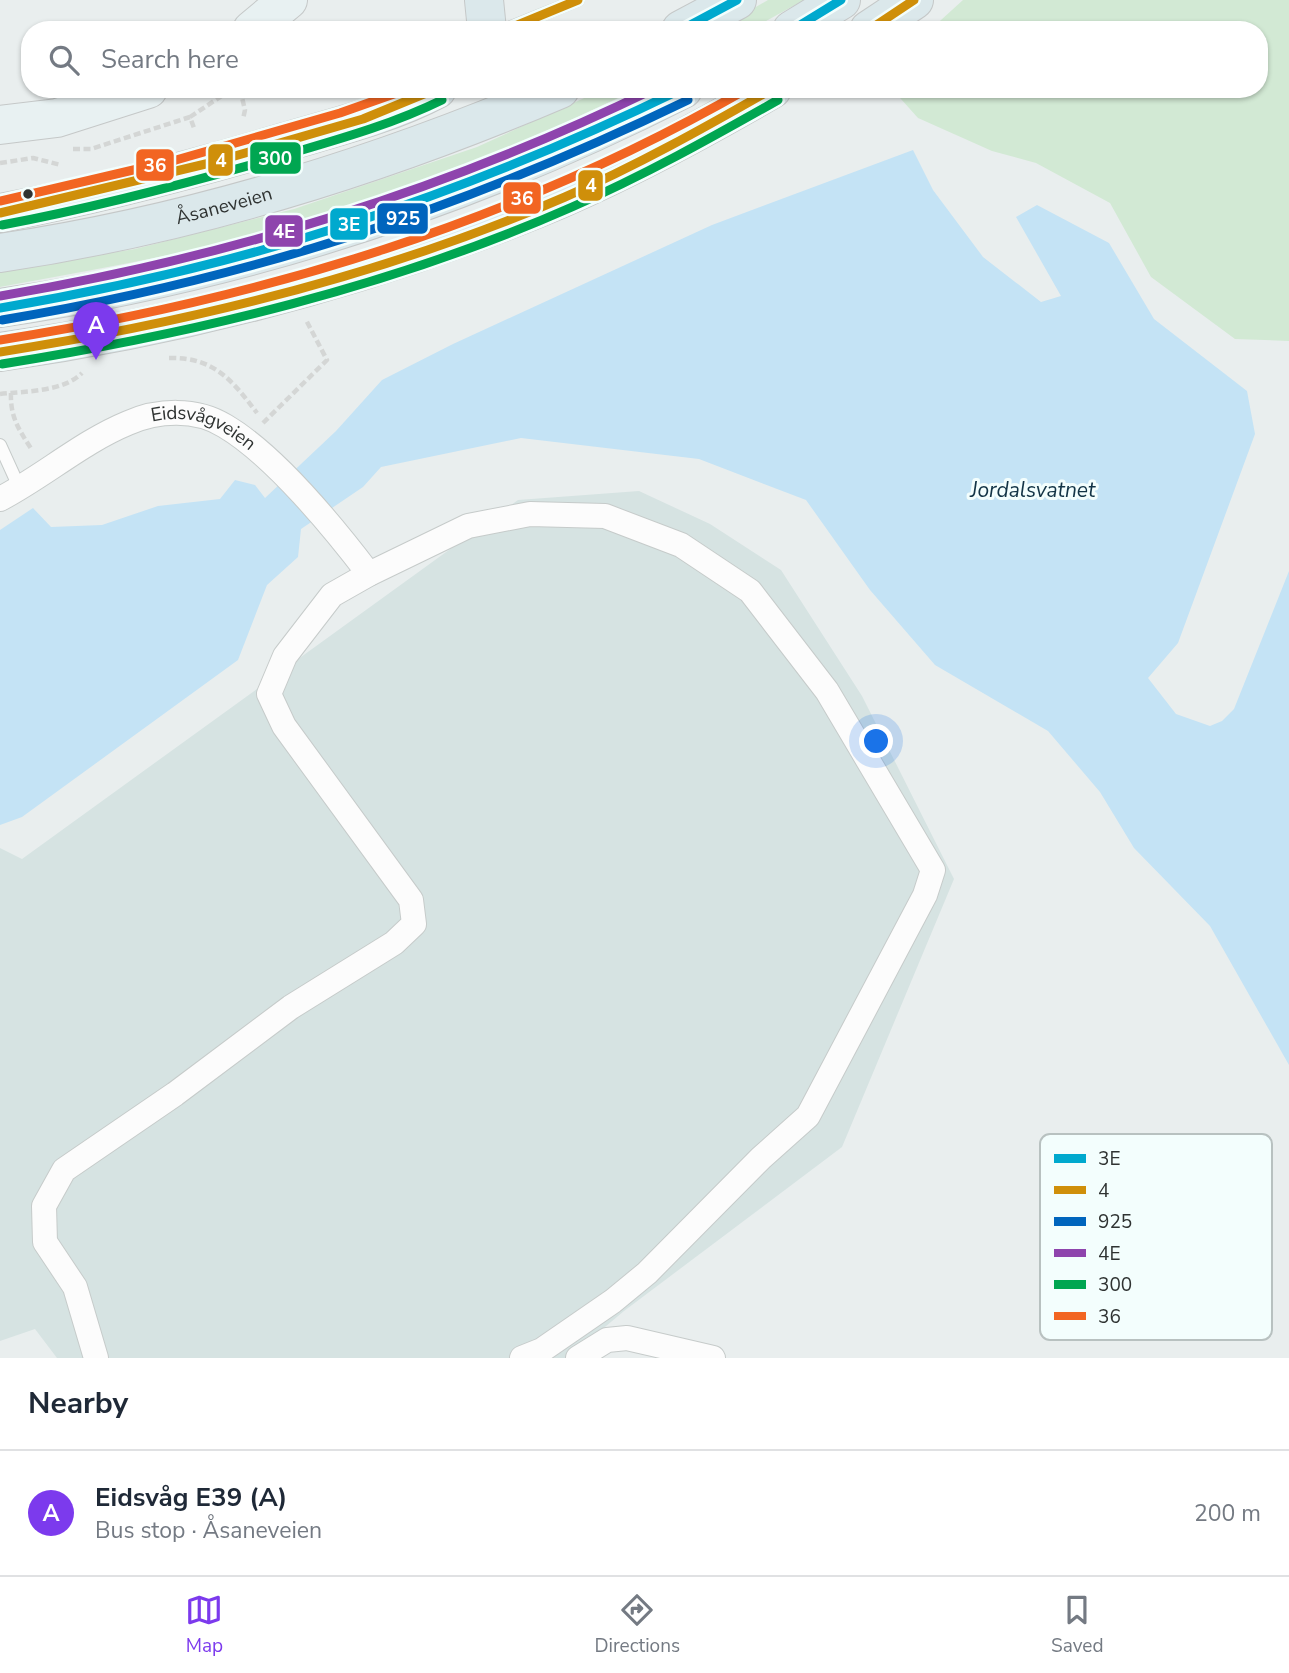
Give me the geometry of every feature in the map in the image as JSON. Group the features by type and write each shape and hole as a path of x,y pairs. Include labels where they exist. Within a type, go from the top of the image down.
{"highway":[{"path":"484,0 486,21"},
{"path":"698,21 737,0"},
{"path":"807,21 841,0"},
{"path":"882,21 914,0"},
{"path":"0,212 112,190 221,161 334,128 413,98"},
{"name":"Åsaneveien","path":"0,253 115,233 307,184 419,146 538,98"},
{"path":"0,308 214,265 323,235 528,162 664,98"},
{"path":"0,352 194,318 319,284 430,247 537,209 660,151 756,98"}],"main road":[{"path":"263,21 288,0"},
{"path":"0,125 57,118 120,98"}],"street":[{"name":"Eidsvågveien","path":"10,494 94,440 129,423 164,412 191,414 223,424 246,440 334,527 369,574"},
{"path":"96,1358 75,1287 46,1242 44,1206 64,1170 175,1094 291,1007 394,943 414,924 411,900 284,726 269,694 285,656 332,595 468,526 530,514 605,516 681,545 751,591 827,691 933,870 925,895 808,1116 761,1158 647,1273 542,1350 522,1358"},
{"path":"578,1358 607,1340 627,1338 713,1358"}],"lane":[{"path":"526,21 578,0"},
{"path":"0,445 10,494"}],"path":[{"path":"64,144 78,151 91,149 191,117 219,98"},
{"path":"191,117 194,128"},
{"path":"246,440 327,360 303,313"},
{"path":"156,359 180,358 213,367 232,379 264,422"},
{"path":"0,394 74,381 88,366 75,368"},
{"path":"11,393 10,411 15,424 47,471"}],"shaded area":[{"path":"639,491 710,524 781,570 862,696 954,879 842,1147 624,1311 568,1358 57,1358 35,1329 0,1341 0,848 22,859 518,500"}],"green space":[{"path":"768,0 804,0 766,21 732,21"},
{"path":"963,0 1289,0 1289,341 1235,339 1151,277 1110,203 1036,163 992,151 918,118 900,98 1268,98 1268,21 940,21"},
{"path":"584,98 618,98 485,159 368,205 288,228 206,247 0,287 0,271 135,249 294,209 477,147"}],"water":[{"name":"Jordalsvatnet","path":"913,150 933,190 983,257 1041,302 1061,296 1016,217 1037,205 1109,243 1154,319 1247,391 1255,434 1178,643 1148,678 1176,714 1210,726 1222,721 1234,709 1289,571 1289,1065 1210,926 1134,848 1100,792 1048,731 935,665 870,590 806,500 699,459 521,438 381,467 363,487 301,529 298,557 267,585 238,660 22,817 0,825 0,530 33,508 51,527 102,525 158,506 220,499 235,480 255,485 265,498 336,431 382,380 453,344 712,225"}],"transit line":[{"name":"4","path":"527,21 578,0"},
{"name":"3E","path":"698,21 737,0"},
{"name":"3E","path":"807,21 841,0"},
{"name":"4","path":"882,21 914,0"},
{"name":"36","path":"0,201 176,160 340,113 382,98"},
{"name":"4","path":"0,213 214,162 363,119 414,98"},
{"name":"4E","path":"0,296 170,262 335,216 496,159 635,98"},
{"name":"3E","path":"0,308 179,272 349,224 515,164 663,98"},
{"name":"36","path":"0,340 99,323 196,302 385,249 478,216 569,179 659,137 730,98"},
{"name":"4","path":"0,352 216,310 358,272 428,250 497,225 618,173 756,98"},
{"name":"300","path":"2,225 108,202 247,166 363,131 442,100"},
{"name":"925","path":"2,320 182,283 353,236 520,175 688,100"},
{"name":"300","path":"2,364 220,322 363,284 434,261 598,195 778,100"}],"place":[{"name":"Eidsvåg E39 (A)","path":"96,360"}]}
